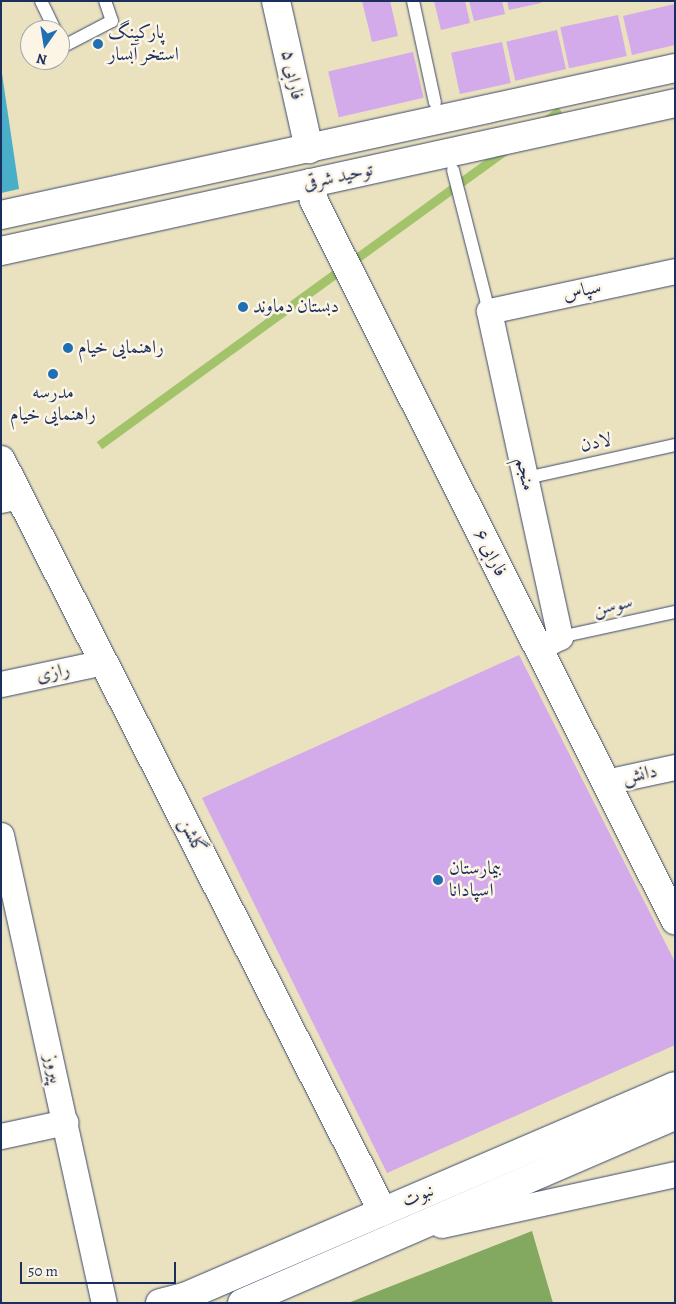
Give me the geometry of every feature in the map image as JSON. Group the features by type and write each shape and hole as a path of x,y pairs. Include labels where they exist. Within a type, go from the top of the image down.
{"street":[{"name":"فارابی ۵","path":"276,1 309,149"},
{"name":"توحید شرقی","path":"1,215 675,68"},
{"name":"توحید شرقی","path":"1,251 675,103"},
{"name":"فارابی ۶","path":"310,183 314,201 549,642 606,782 675,920"},
{"name":"سپاس","path":"489,311 675,271"},
{"name":"منجم","path":"489,311 526,478 549,642"},
{"name":"گلشن","path":"1,460 10,498 104,662 383,1212"},
{"name":"رازی","path":"1,684 104,662"},
{"name":"دانش","path":"606,782 675,768"},
{"name":"پیروز","path":"1,834 104,1303"},
{"name":"نبوت","path":"160,1303 258,1265 675,1086"},
{"name":"نبوت","path":"242,1303 404,1233 511,1199 675,1116"},
{"path":"1,1136 65,1122"},
{"path":"511,1199 675,1174"},
{"path":"258,1265 269,1291"}],"lane":[{"path":"41,1 50,20"},
{"path":"70,42 112,21 105,1"},
{"path":"413,1 435,103"},
{"path":"453,170 489,311"},
{"name":"لادن","path":"526,478 675,445"},
{"name":"سوسن","path":"549,642 675,612"}],"green space":[{"path":"558,107 563,114 102,449 97,442"},
{"path":"532,1231 553,1303 348,1303"}],"water":[{"path":"1,67 19,189 1,193"}],"building":[{"path":"362,1 390,1 398,36 372,42"},
{"path":"434,1 465,1 470,23 441,30"},
{"path":"469,1 502,1 505,14 474,21"},
{"path":"507,1 541,1 541,3 509,10"},
{"path":"675,4 675,45 632,55 623,16"},
{"path":"618,15 627,56 569,68 560,27"},
{"path":"557,30 566,69 515,81 506,42"},
{"path":"502,42 511,83 460,94 451,53"},
{"path":"413,52 424,98 339,117 328,72"},
{"name":"بیمارستان اسپادانا","path":"519,655 675,962 675,1045 387,1173 202,798"}],"place":[{"name":"پارکینگ استخر آبسار","path":"98,44"},
{"name":"دبستان دماوند","path":"243,307"},
{"name":"راهنمایی خیام","path":"68,348"},
{"name":"مدرسه راهنمایی خیام","path":"53,374"},
{"name":"بیمارستان اسپادانا","path":"438,880"}]}
